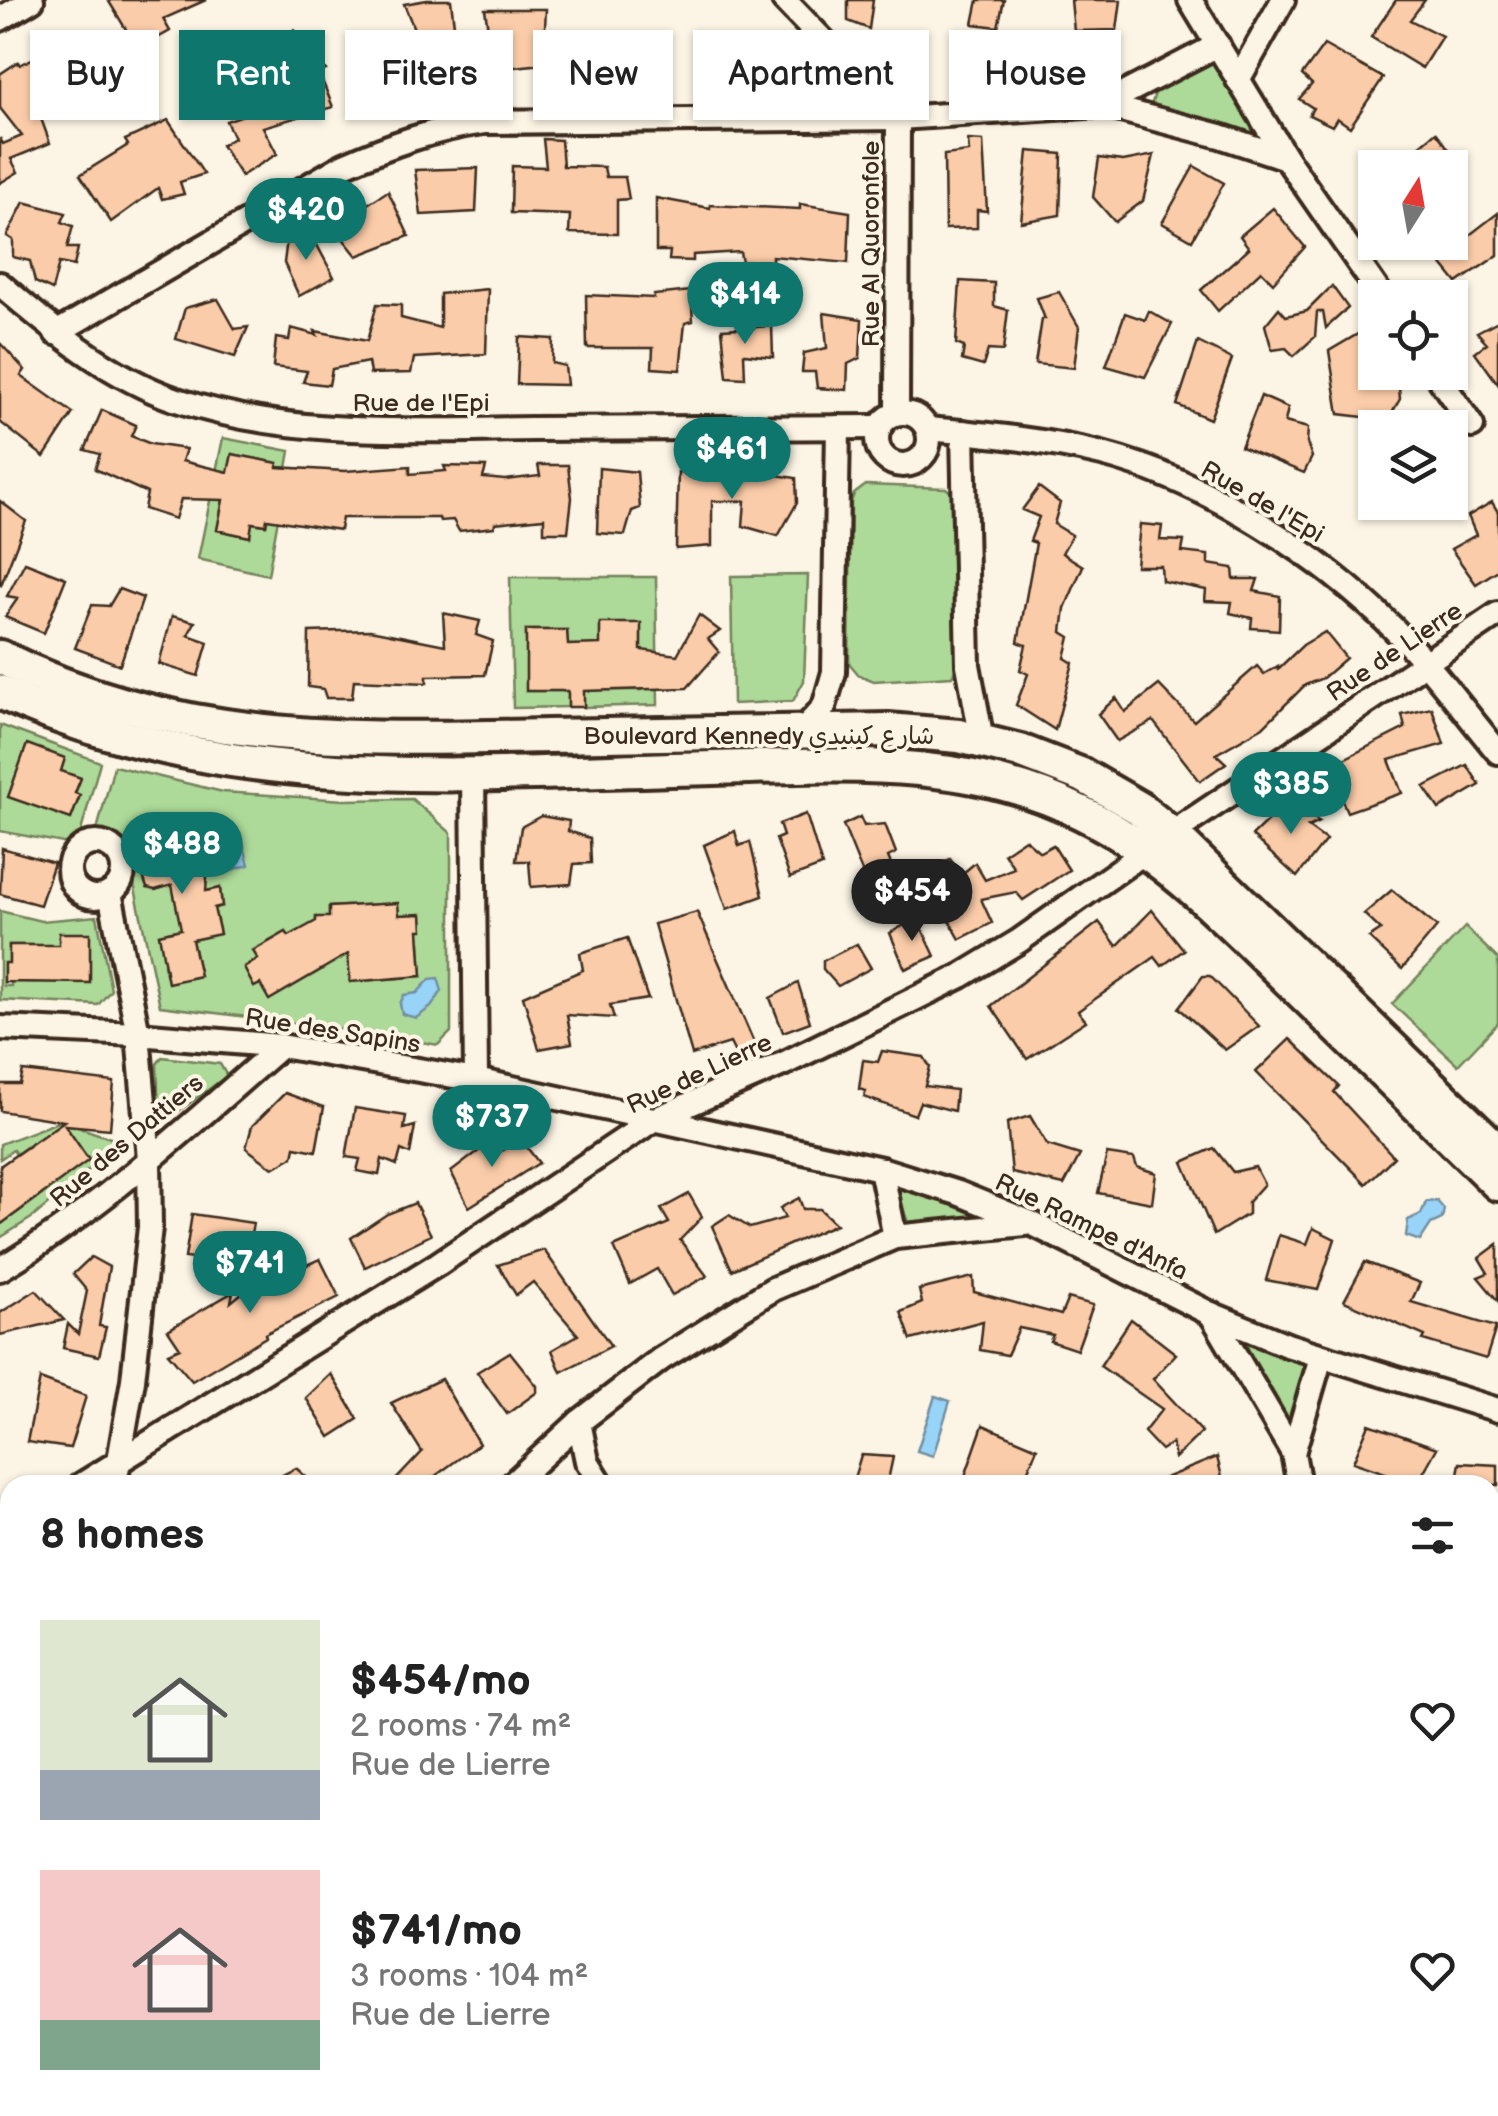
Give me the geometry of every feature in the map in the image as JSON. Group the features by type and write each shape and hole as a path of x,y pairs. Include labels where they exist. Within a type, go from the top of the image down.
{"main road":[{"name":"Boulevard Kennedy شارع كينيدي","path":"0,657 51,680 138,708 272,734 370,740 912,731 982,740 1082,775 1139,808 1158,843 1194,888 1498,1184"},
{"name":"Boulevard Kennedy شارع كينيدي","path":"0,692 92,729 224,761 302,770 474,772 858,765 982,776 1060,802 1120,834 1158,843 1498,1151"}],"street":[{"path":"0,19 32,0"},
{"name":"Rue Al Quoronfole","path":"784,0 813,30"},
{"path":"1190,0 1286,158 1371,280"},
{"path":"1238,80 1283,0"},
{"path":"1121,96 1218,46"},
{"path":"1121,111 1190,127 1286,158"},
{"path":"56,333 344,165 393,144 444,128 524,121 693,120"},
{"name":"Rue Al Quoronfole","path":"889,420 898,120"},
{"name":"Rue de l'Epi","path":"0,284 56,333 124,377 176,400 257,420 371,430 838,427 889,420"},
{"path":"1447,390 1472,426"},
{"path":"916,416 928,430 930,438 924,456 908,465 890,463 878,449 889,420 916,416"},
{"path":"802,731 824,708 834,672 838,427"},
{"name":"Rue de l'Epi","path":"928,430 1102,454 1194,490 1244,516 1344,584 1397,632 1498,752"},
{"path":"963,432 968,665 982,740"},
{"name":"Rue de Lierre","path":"116,1474 654,1120 785,1062 961,976 1019,941 1498,614"},
{"path":"474,772 476,1080"},
{"path":"110,893 138,1034 149,1159 150,1227 116,1474"},
{"name":"Rue des Sapins","path":"0,1028 280,1046 476,1080 654,1120"},
{"name":"Rue des Dattiers","path":"0,1269 52,1237 280,1046"},
{"name":"Rue Rampe d'Anfa","path":"654,1120 880,1169 958,1193 1030,1223 1211,1314 1321,1357 1498,1410"},
{"path":"880,1169 896,1237"},
{"path":"522,1475 579,1422 660,1358 748,1302 802,1275 896,1237 1030,1223"},
{"path":"1211,1314 1293,1453 1297,1475"},
{"path":"1293,1453 1321,1357"},
{"path":"579,1422 586,1461 595,1475"}],"green space":[{"path":"1212,62 1218,65 1254,130 1251,134 1156,108 1152,103 1155,93"},
{"path":"223,438 290,451 268,575 198,559","holes":["232,454 278,463 266,525 252,523 249,537 217,530"]},
{"path":"866,485 946,488 955,496 957,665 952,676 874,681 859,675 849,663 851,502 854,494"},
{"path":"808,575 804,681 793,701 733,704 731,576"},
{"path":"510,577 656,577 658,705 584,707 583,645 568,645 567,630 526,630 527,691 568,691 568,707 513,708","holes":["640,623 641,690 611,690 601,685 600,624"]},
{"path":"0,725 100,762 80,835 68,844 0,831","holes":["27,745 65,758 61,771 81,778 75,793 80,796 71,819 9,797"]},
{"path":"114,766 223,792 344,800 412,799 451,833 451,1032 438,1045 160,1006 126,846 114,836 96,834","holes":["192,828 199,833 196,846 199,857 208,863 207,873 155,890 147,887 144,879 146,873 161,868 140,858 135,849","220,888 222,906 214,908 220,933 192,940 200,976 168,982 164,965 168,963 159,934 182,929","397,903 399,915 421,914 422,929 399,931 400,944 420,943 422,976 350,982 348,955 330,956 317,933 316,918 329,917 329,907","301,930 323,969 270,999 260,984 254,987 244,967 258,959 253,950 286,932 289,936"]},
{"path":"0,911 41,921 97,916 111,990 98,1005 0,1000","holes":["9,945 35,945 35,982 11,982 11,986 4,986"]},
{"path":"1465,927 1498,959 1498,1023 1458,1065 1392,1004"},
{"path":"162,1057 220,1064 227,1076 165,1121 159,1117 157,1064"},
{"path":"60,1121 122,1142 33,1217 0,1238 0,1225 42,1195 36,1185 37,1140 0,1159 0,1144"},
{"path":"895,1183 999,1218 909,1226"},
{"path":"1246,1344 1305,1364 1287,1427"}],"water":[{"path":"244,846 249,865 217,874 212,854"},
{"path":"438,978 442,991 431,1007 416,1018 402,1014 400,1004 404,995 417,993 430,979"},
{"path":"1437,1201 1444,1209 1442,1219 1431,1224 1420,1241 1406,1236 1408,1220 1421,1214 1426,1202"},
{"path":"935,1396 950,1401 933,1456 917,1451"}],"building":[{"path":"108,0 206,0 163,19 170,31 159,37 159,30 126,30"},
{"path":"451,0 455,30 414,30 404,4"},
{"path":"848,0 873,0 869,29 848,21"},
{"path":"978,0 1004,0 998,27 973,24"},
{"path":"1071,0 1121,0 1117,30 1074,30"},
{"path":"1396,0 1425,0 1410,20 1442,36 1422,68 1371,37"},
{"path":"485,9 546,9 545,30 533,30 533,65 513,67 513,30 488,30"},
{"path":"1324,45 1383,78 1350,127 1337,118 1332,126 1309,115 1313,108 1299,99 1312,84 1302,75"},
{"path":"30,60 30,120 42,120 50,143 11,159 18,172 0,183 0,138 3,144 22,136 0,108 0,74 18,62 20,65"},
{"path":"325,88 333,107 325,109"},
{"path":"168,120 204,174 180,182 184,194 162,199 158,188 111,222 80,175 128,145 125,140"},
{"path":"288,120 263,127 277,154 241,176 221,145 234,138 226,121"},
{"path":"1436,132 1450,150 1415,150"},
{"path":"543,139 561,140 563,166 604,167 606,177 625,177 629,199 617,200 617,234 569,233 570,215 511,213 512,166 546,167"},
{"path":"968,140 983,141 987,211 977,210 977,228 945,229 944,155 969,152"},
{"path":"1028,151 1062,154 1060,215 1021,222"},
{"path":"1154,155 1143,201 1115,222 1093,197 1099,158 1123,161"},
{"path":"1194,166 1224,183 1192,240 1162,223"},
{"path":"478,168 476,212 421,215 415,170"},
{"path":"388,191 409,236 357,256 333,226"},
{"path":"656,198 710,208 800,209 800,204 850,212 848,263 772,256 772,262 742,262 740,252 693,255 693,261 669,260 670,251 656,251"},
{"path":"24,202 66,213 62,222 73,226 67,248 78,248 74,266 59,263 52,290 35,282 30,261 13,257 13,240 7,236"},
{"path":"1273,208 1305,247 1273,283 1261,271 1218,311 1201,290 1249,248 1240,236"},
{"path":"1498,213 1498,255 1461,280 1455,280 1438,260 1468,260 1468,236"},
{"path":"308,228 334,277 299,296 284,263 287,239"},
{"path":"960,281 994,283 994,306 1008,310 1003,351 988,350 983,366 962,360 964,347 956,344"},
{"path":"1332,286 1348,308 1326,328 1323,312 1317,312 1315,337 1294,356 1286,348 1272,350 1265,325 1279,308 1286,316 1307,311"},
{"path":"488,289 486,354 414,358 411,373 370,374 368,362 332,369 329,385 303,382 307,371 273,367 276,338 289,340 291,328 367,341 377,304 401,305 401,318 440,328 440,294"},
{"path":"691,291 693,321 685,323 680,370 652,368 653,348 587,348 586,295 654,298"},
{"path":"1059,292 1079,327 1074,368 1035,364 1045,319 1037,298"},
{"path":"218,299 235,329 248,327 235,357 176,339 185,308"},
{"path":"1149,311 1172,324 1145,377 1106,366 1125,313 1145,320"},
{"path":"824,313 862,319 860,358 848,364 847,390 817,388 815,372 802,372 804,353 827,348"},
{"path":"1498,321 1498,384 1475,352 1487,343 1477,332"},
{"path":"772,326 773,357 744,354 745,378 727,377 722,329"},
{"path":"1358,334 1358,390 1399,390 1400,399 1394,410 1358,410 1358,416 1339,414 1329,351"},
{"path":"519,337 553,339 552,363 565,366 567,385 517,384"},
{"path":"1198,342 1232,359 1210,419 1177,405"},
{"path":"0,343 25,370 21,376 73,413 44,457 0,422"},
{"path":"1261,396 1288,408 1285,422 1308,428 1307,443 1312,457 1304,473 1241,447"},
{"path":"102,410 136,425 131,436 151,444 186,449 182,461 228,472 232,454 278,463 277,467 345,471 410,466 410,474 446,471 444,466 486,467 483,478 505,480 540,476 538,465 568,465 572,498 568,532 544,532 544,518 459,531 453,520 439,518 342,518 340,530 267,519 266,525 252,523 250,537 217,530 223,500 181,499 175,519 144,509 147,493 95,469 100,454 85,450"},
{"path":"599,468 637,472 640,508 632,511 625,535 597,533"},
{"path":"735,469 796,478 797,503 778,536 743,526 745,501 712,501 712,546 676,549 678,472"},
{"path":"1039,487 1060,503 1054,524 1072,535 1062,553 1083,566 1065,608 1062,632 1070,637 1065,658 1073,663 1055,730 1016,705 1028,674 1020,670 1026,645 1018,642 1036,543 1030,541 1039,517 1022,510"},
{"path":"0,501 26,521 1,585 0,584"},
{"path":"1492,502 1498,512 1498,570 1476,584 1451,549 1476,535 1468,516"},
{"path":"1140,524 1162,526 1160,540 1184,541 1182,552 1208,555 1208,564 1233,568 1234,579 1258,579 1254,591 1280,596 1279,630 1251,628 1252,618 1230,613 1232,602 1205,601 1206,590 1162,581 1161,566 1136,566"},
{"path":"25,562 66,578 44,633 5,617 18,598 7,596"},
{"path":"119,589 143,598 120,665 75,648 92,605 109,606"},
{"path":"443,613 480,621 476,635 493,641 485,675 427,676 427,683 354,680 352,698 326,698 323,689 308,687 309,632 370,630 445,645"},
{"path":"699,615 720,631 708,639 719,652 687,688 584,691 584,707 568,707 568,691 526,691 526,630 567,630 568,645 600,644 600,623 641,623 641,650 677,655"},
{"path":"172,616 195,622 188,635 208,642 198,676 159,664"},
{"path":"1325,632 1346,658 1323,678 1305,685 1263,727 1216,754 1226,763 1200,781 1153,721 1117,741 1098,714 1116,698 1125,712 1159,685 1194,721 1257,666 1264,674 1278,669 1303,645"},
{"path":"1432,708 1444,744 1389,760 1402,793 1347,812 1328,767 1405,728 1402,715"},
{"path":"27,744 65,758 61,771 81,778 75,793 80,795 71,819 8,797"},
{"path":"1467,765 1480,785 1439,809 1424,787"},
{"path":"1291,799 1319,822 1308,827 1326,840 1297,877 1252,836"},
{"path":"806,814 822,866 790,878 776,839 783,836 779,824"},
{"path":"541,816 569,821 568,831 590,838 591,863 574,864 571,884 531,887 529,861 516,861 521,827"},
{"path":"860,817 864,826 885,824 896,853 888,857 891,864 880,867 880,877 865,879 843,825"},
{"path":"189,828 199,833 197,851 208,863 206,891 220,888 222,906 214,908 220,934 192,940 200,976 168,983 159,934 181,929 172,885 147,888 146,864 135,849 138,843"},
{"path":"735,831 739,846 750,842 763,896 727,909 704,845"},
{"path":"1025,839 1040,852 1053,845 1069,870 1023,900 1016,892 981,899 992,923 960,939 922,873 950,859 962,874 975,863 985,880 1014,868 1004,853"},
{"path":"2,848 54,863 40,905 0,894"},
{"path":"1392,890 1437,927 1402,969 1369,938 1381,930 1364,914"},
{"path":"398,903 399,915 422,914 422,976 350,982 348,954 269,1000 260,984 254,987 244,968 258,959 253,951 286,932 289,936 316,921 316,917 329,917 329,907"},
{"path":"1152,910 1184,950 1162,966 1155,957 1078,1011 1086,1021 1027,1059 991,1006 1099,922 1117,946"},
{"path":"697,912 756,1047 738,1059 730,1043 692,1055 654,924"},
{"path":"917,918 935,956 905,969 890,933"},
{"path":"59,933 90,933 90,983 4,982 9,945 59,945"},
{"path":"627,938 648,999 610,1005 614,1018 567,1015 572,1043 539,1049 523,996 583,970 580,953"},
{"path":"857,944 871,968 838,986 823,969 823,961"},
{"path":"1203,976 1210,976 1259,1026 1225,1050 1179,1008"},
{"path":"798,983 810,1022 783,1032 770,998"},
{"path":"1290,1039 1339,1086 1334,1092 1394,1157 1366,1184 1256,1072"},
{"path":"882,1051 924,1057 930,1067 925,1086 956,1090 954,1111 920,1102 915,1115 864,1097 866,1091 859,1089 863,1060 878,1062"},
{"path":"23,1071 114,1082 110,1129 65,1125 89,1160 0,1225 0,1166 64,1121 0,1111 0,1084 20,1084"},
{"path":"285,1093 324,1107 316,1151 295,1147 293,1157 273,1168 246,1148 252,1126"},
{"path":"355,1108 406,1116 404,1129 415,1126 410,1154 401,1150 397,1165 382,1159 379,1175 357,1171 360,1159 346,1157"},
{"path":"1030,1116 1047,1145 1080,1155 1064,1185 1012,1173 1007,1123"},
{"path":"493,1140 499,1152 522,1141 539,1163 469,1207 451,1172"},
{"path":"1214,1148 1233,1172 1255,1167 1264,1184 1248,1202 1248,1214 1214,1235 1183,1162"},
{"path":"1107,1154 1134,1158 1137,1167 1156,1173 1152,1203 1098,1193"},
{"path":"689,1194 702,1217 680,1240 707,1276 672,1295 657,1269 630,1284 614,1247 669,1223 661,1209"},
{"path":"799,1198 803,1209 820,1209 836,1224 732,1270 712,1226 729,1215 750,1228 785,1218 780,1208"},
{"path":"415,1203 431,1235 365,1267 351,1238 387,1214"},
{"path":"192,1214 253,1223 249,1245 241,1244 238,1259 215,1256 214,1262 185,1258"},
{"path":"1313,1228 1335,1239 1318,1290 1266,1280 1279,1235 1307,1244"},
{"path":"1498,1244 1498,1301 1478,1277 1488,1273 1479,1258"},
{"path":"544,1250 611,1346 561,1372 552,1350 578,1335 533,1282 516,1295 498,1265"},
{"path":"91,1257 109,1267 99,1326 106,1327 99,1356 63,1348 68,1324 78,1334 87,1291 73,1274"},
{"path":"290,1259 300,1268 320,1259 339,1297 265,1334 266,1337 192,1381 168,1353 180,1348 168,1330 233,1292 231,1302 267,1272"},
{"path":"1365,1262 1420,1283 1411,1302 1496,1327 1486,1359 1423,1340 1425,1336 1344,1301"},
{"path":"973,1277 974,1292 1061,1315 1068,1298 1093,1305 1077,1350 1050,1341 1053,1335 1019,1328 1007,1355 980,1350 983,1321 911,1340 901,1312 922,1303 919,1290"},
{"path":"36,1290 64,1320 0,1335 0,1313"},
{"path":"1131,1319 1176,1354 1153,1379 1202,1432 1175,1458 1172,1443 1161,1450 1144,1432 1162,1409 1100,1366"},
{"path":"510,1352 537,1386 537,1392 507,1414 477,1372"},
{"path":"331,1374 358,1419 330,1437 306,1398"},
{"path":"40,1379 86,1396 70,1448 27,1442"},
{"path":"441,1379 479,1444 437,1475 400,1475 422,1452 391,1403"},
{"path":"1369,1424 1437,1448 1422,1475 1391,1475 1353,1462"},
{"path":"983,1425 1037,1448 1026,1475 966,1475"},
{"path":"861,1455 893,1457 889,1475 855,1475"},
{"path":"1217,1457 1222,1475 1172,1475"},
{"path":"1460,1463 1498,1465 1498,1475 1458,1475"},
{"path":"296,1468 304,1475 282,1475"}]}
